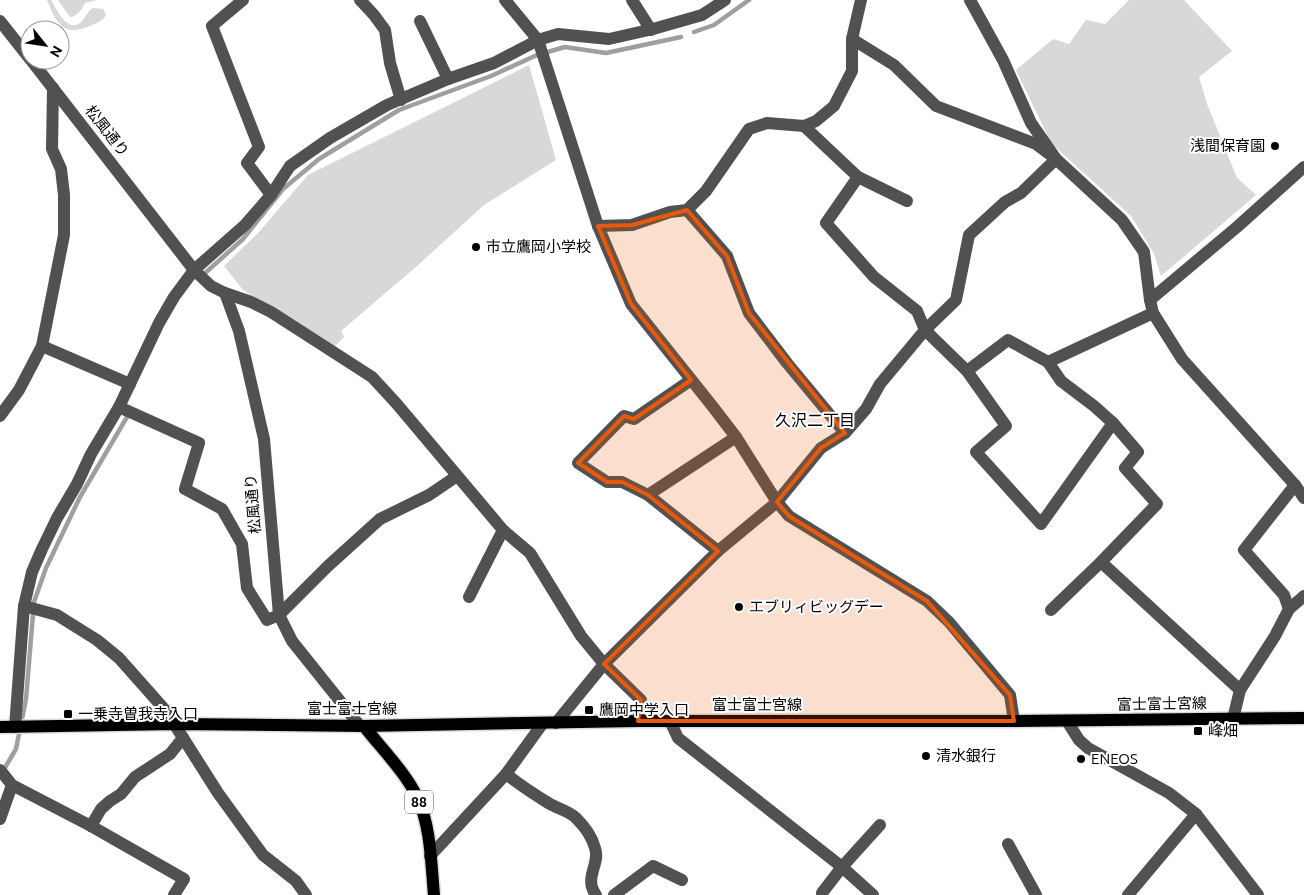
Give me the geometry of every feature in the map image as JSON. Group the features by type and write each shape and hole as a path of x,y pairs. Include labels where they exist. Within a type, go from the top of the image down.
{"main road":[{"name":"富士富士宮線","path":"0,727 174,724 362,726 638,722 1014,722 1304,718"},
{"name":"松風通り","path":"362,726 416,794 424,817 434,895"}],"street":[{"path":"242,0 212,26 259,147 247,163 271,195"},
{"path":"360,0 385,30 390,62 401,100"},
{"path":"505,0 538,42 598,226 614,268 631,304 674,356 736,437 789,516 927,601 949,622 1010,695 1014,722"},
{"path":"632,0 651,30"},
{"path":"15,727 32,572 42,548 91,454 119,406 159,323 174,297 196,271 245,225 271,195 290,166 330,138 401,100 448,79 494,63 558,34 609,39 651,30 702,15 725,0"},
{"path":"598,226 632,224 670,212 687,210 706,191 749,129 767,123 804,126 816,121 834,106 852,71 852,38 861,0"},
{"path":"970,0 1003,60 1031,123 1056,159"},
{"name":"松風通り","path":"0,21 20,47"},
{"path":"420,21 448,79"},
{"path":"852,38 894,65 936,106 1036,144 1056,159 1122,220 1144,252 1153,312 1182,359 1295,485 1304,498"},
{"name":"松風通り","path":"38,70 196,271 211,286 225,293 239,332 264,439 279,615 292,641 362,726"},
{"path":"0,416 19,390 42,346 64,236 64,195 61,169 52,149 52,88"},
{"path":"804,126 858,177 907,201"},
{"path":"430,856 604,664 718,551 778,502 821,448 845,433 866,409 880,384 925,330 956,300 968,235 1005,202 1021,193 1056,159"},
{"path":"1150,300 1237,227 1304,167"},
{"path":"858,177 826,223 874,277 916,311 925,330 967,371 1006,426 976,452 1041,524 1113,423"},
{"path":"687,210 727,256 749,313 787,363 845,433"},
{"path":"225,293 251,302 270,312 372,377 396,402 503,530 530,553 581,636 604,664 641,700 638,722"},
{"path":"1048,362 1153,312"},
{"path":"967,371 1008,340 1048,362 1061,381 1113,423 1138,452 1125,468 1157,504 1051,610"},
{"path":"42,346 130,384"},
{"path":"691,380 634,419 624,416 578,463 608,482 622,482 648,494 718,551"},
{"path":"119,406 199,443 185,489 222,509 242,544 247,588 267,620 279,615 328,566 380,519 429,495 457,476"},
{"path":"648,494 736,437"},
{"path":"1289,609 1284,595 1244,550 1295,485"},
{"path":"469,597 503,530"},
{"path":"1101,562 1240,690"},
{"path":"1233,719 1240,690 1275,636 1289,609 1304,596"},
{"path":"27,606 57,615 97,640 119,658 166,711 218,792 263,855 296,881 306,895"},
{"path":"1067,721 1079,740 1088,748 1169,793 1196,814 1258,895"},
{"path":"670,722 678,738 842,867 873,895"},
{"path":"91,826 101,809 121,794 135,777 170,754 183,738"},
{"path":"0,770 12,785 91,826 184,879 174,895"},
{"path":"506,774 549,803 576,817 592,838 597,852 591,876 591,888 596,895"},
{"path":"0,819 12,785"},
{"path":"1128,895 1196,814"},
{"path":"822,894 842,867 880,825"},
{"path":"1008,844 1036,895"},
{"path":"614,895 653,866 682,880"}],"highlighted area":[{"path":"687,210 727,256 749,313 845,433 821,448 777,502 789,516 927,601 1010,695 1014,721 638,721 641,700 604,664 718,551 648,495 622,482 607,482 578,463 624,416 634,419 691,380 631,304 598,226 632,225"}],"shaded area":[{"path":"47,0 51,0 64,20 56,20"},
{"path":"58,0 97,0 85,3 77,14 70,17"},
{"path":"1129,0 1184,0 1232,51 1199,77 1207,104 1237,178 1256,195 1161,276 1154,254 1131,216 1051,143 1016,70 1053,39 1069,44 1086,20 1105,24"},
{"path":"93,8 103,9 106,15 101,21 70,30 70,24 77,25"},
{"path":"529,65 556,160 484,205 341,331 344,337 333,348 243,290 224,266 258,233 308,175"}],"waterway":[{"path":"694,32 714,25 749,0"},
{"path":"204,274 243,239 283,189 319,159 399,110 491,76 537,55 565,47 606,53 681,37"},
{"path":"3,771 16,749 26,699 34,602 46,568 80,497 127,417"}],"place":[{"name":"浅間保育園","path":"1275,146"},
{"name":"市立鷹岡小学校","path":"476,247"},
{"name":"エブリィビッグデー","path":"739,607"},
{"name":"鷹岡中学入口","path":"589,710"},
{"name":"一乗寺曽我寺入口","path":"68,714"},
{"name":"峰畑","path":"1198,731"},
{"name":"清水銀行","path":"926,756"},
{"name":"ENEOS","path":"1081,759"}],"district":[{"name":"久沢二丁目","path":"815,420"}]}
